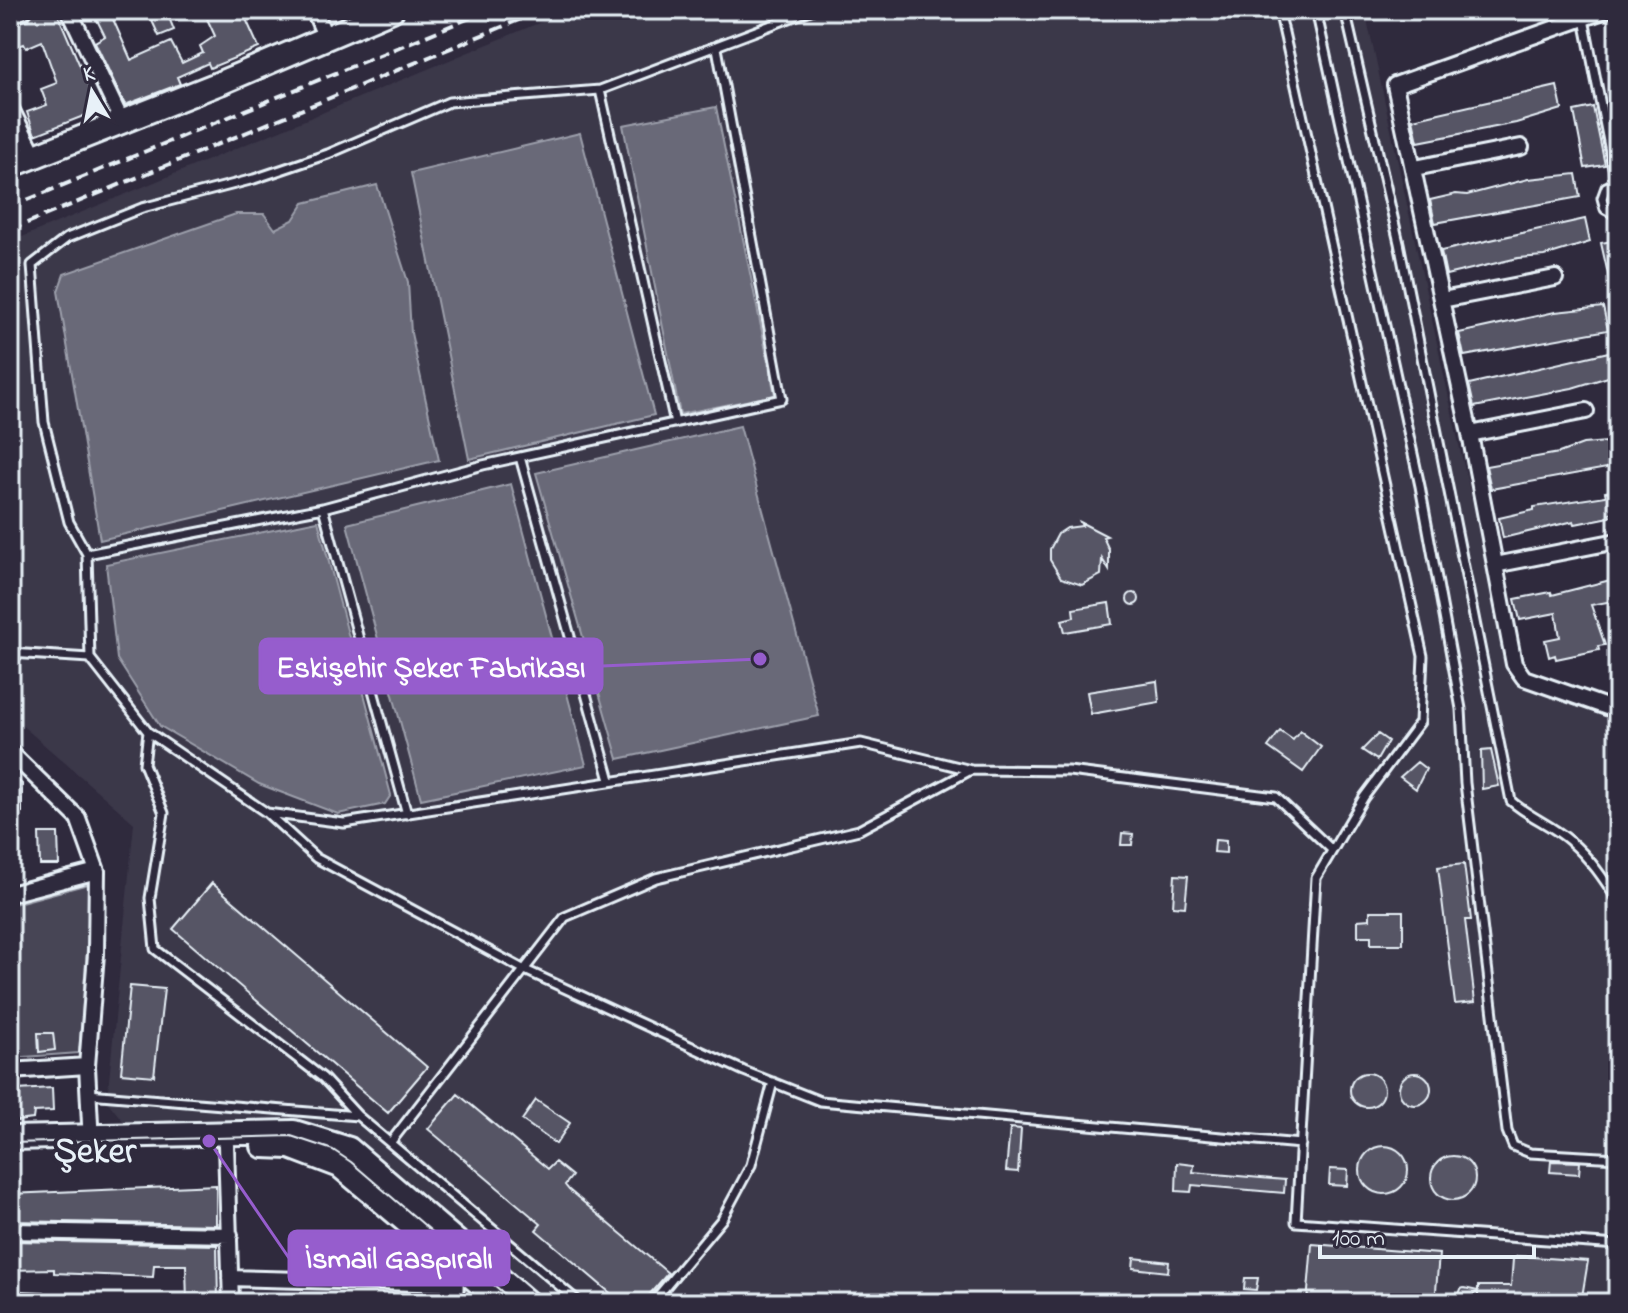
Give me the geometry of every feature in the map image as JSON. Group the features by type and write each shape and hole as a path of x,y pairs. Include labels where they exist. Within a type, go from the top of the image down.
{"main road":[{"path":"10,166 392,10"},
{"path":"10,1152 91,1141 294,1132 349,1149 528,1303"},
{"path":"10,1138 290,1147 340,1166 456,1273 503,1303"}],"street":[{"path":"10,16 24,10"},
{"path":"69,10 122,122"},
{"path":"314,10 325,36"},
{"path":"1606,10 1395,85 1415,168 1518,672 1548,688 1618,711"},
{"path":"10,107 35,156"},
{"path":"1415,168 1521,147"},
{"path":"1442,300 1555,278"},
{"path":"1470,434 1586,411"},
{"path":"1495,565 1612,542"},
{"path":"10,752 78,818 97,871 96,954 87,1066 91,1141"},
{"path":"10,894 97,871"},
{"path":"10,1071 87,1066"},
{"path":"226,1145 231,1303"},
{"path":"10,1231 230,1235"},
{"path":"230,1278 456,1273 455,1303"}],"lane":[{"path":"811,10 600,90 449,102 328,154 254,179 142,208 67,238 32,265 44,422 69,522 87,554 90,658 148,732 267,813 316,858 523,969 820,1101 1301,1144"},
{"path":"1279,10 1423,656 1420,722 1364,797 1316,878 1296,1222 1618,1245"},
{"path":"1316,10 1420,486 1461,709 1465,783 1507,1131 1513,1146 1530,1153 1618,1158"},
{"path":"1345,10 1399,243 1511,801 1525,814 1568,839 1600,872 1618,901"},
{"path":"1583,18 1617,182 1606,187 1602,198 1605,209 1618,216"},
{"path":"87,554 323,508 520,457 782,399 717,48"},
{"path":"600,90 675,423"},
{"path":"520,457 610,780"},
{"path":"323,508 407,814"},
{"path":"10,653 90,658"},
{"path":"148,732 144,764 164,813 150,898 155,949 323,1078 358,1116 580,1303"},
{"path":"267,813 344,823 861,743 971,770 1069,771 1276,797 1332,850"},
{"path":"390,1143 565,917 656,878 859,830 971,770"},
{"path":"652,1303 722,1219 751,1165 773,1082"},
{"path":"88,1094 358,1116"}],"shaded area":[{"path":"570,10 1365,10 1461,454 1516,679 1618,714 1618,1303 541,1303 350,1141 331,1132 309,1127 130,1130 107,1101 134,823 10,715 10,242"},
{"path":"92,883 79,1053 10,1058 10,905"}],"water":[{"path":"716,107 775,395 680,414 623,125"},
{"path":"580,133 654,415 469,459 411,173"},
{"path":"377,185 408,282 411,333 439,460 100,540 58,291 64,274 236,214 264,214 275,229 293,220 304,203"},
{"path":"740,426 819,716 618,759 536,473"},
{"path":"511,484 586,765 421,799 347,524"},
{"path":"318,521 391,795 385,804 338,814 259,784 160,726 117,659 106,564"}],"building":[{"path":"36,10 56,10 99,110 35,135 27,112 47,105 41,89 57,83 42,41 26,48 24,44 10,49 10,26 29,19"},
{"path":"92,10 109,10 131,60 171,42 182,63 203,53 200,46 215,36 203,10 242,10 259,48 210,68 208,63 177,77 180,84 125,105 95,42 105,36"},
{"path":"147,10 193,11 170,20 174,30 159,36"},
{"path":"1557,86 1562,109 1516,123 1418,142 1413,119"},
{"path":"1593,107 1605,165 1585,168 1574,111"},
{"path":"1576,174 1580,197 1435,223 1430,200 1456,194 1467,195 1528,179"},
{"path":"1585,219 1590,242 1544,256 1518,258 1446,275 1441,251"},
{"path":"1618,240 1618,295 1613,296 1601,243"},
{"path":"1603,307 1608,330 1464,356 1459,333 1555,312"},
{"path":"1613,351 1618,374 1572,388 1474,407 1469,384"},
{"path":"1618,441 1618,466 1491,489 1486,466 1559,453 1583,444"},
{"path":"1618,490 1618,512 1609,513 1610,517 1575,524 1574,521 1503,538 1499,518 1534,510 1534,507 1606,496 1605,492"},
{"path":"1080,522 1107,536 1103,537 1109,550 1109,570 1102,559 1101,575 1082,585 1061,578 1050,560 1050,549 1058,534 1067,528 1082,526"},
{"path":"1618,578 1618,600 1591,605 1605,645 1598,646 1599,650 1556,659 1555,655 1549,657 1545,640 1560,637 1556,613 1520,620 1515,599 1551,592 1552,595"},
{"path":"1133,593 1139,599 1133,605 1127,599"},
{"path":"1109,603 1112,624 1065,632 1062,620 1074,617 1073,609"},
{"path":"1157,681 1159,702 1091,714 1087,692"},
{"path":"1280,731 1293,740 1300,731 1321,747 1303,772 1268,747"},
{"path":"1378,734 1388,741 1377,760 1362,750"},
{"path":"1491,750 1499,786 1482,789 1481,751"},
{"path":"1417,762 1426,769 1416,789 1400,777"},
{"path":"10,774 22,784 22,812 10,812"},
{"path":"39,833 58,833 59,865 40,865"},
{"path":"1122,833 1133,834 1132,845 1121,845"},
{"path":"1215,840 1226,841 1226,853 1214,852"},
{"path":"1464,864 1471,920 1465,920 1475,1002 1455,1004 1438,867"},
{"path":"1175,875 1188,876 1185,907 1173,906"},
{"path":"212,883 427,1067 388,1113 173,929"},
{"path":"1370,911 1403,911 1403,944 1371,944 1371,936 1358,936 1358,920 1370,919"},
{"path":"130,986 164,989 154,1076 121,1073"},
{"path":"38,1033 53,1033 55,1050 39,1052"},
{"path":"1367,1073 1379,1078 1384,1090 1379,1102 1367,1107 1355,1102 1350,1090 1355,1078"},
{"path":"1415,1073 1427,1077 1431,1089 1427,1101 1415,1105 1403,1101 1399,1089 1403,1077"},
{"path":"52,1088 53,1111 34,1112 33,1119 16,1121 17,1090"},
{"path":"458,1094 548,1169 555,1162 572,1176 565,1185 569,1190 668,1273 642,1303 622,1303 536,1230 541,1224 428,1129"},
{"path":"536,1100 570,1123 556,1144 522,1120"},
{"path":"1010,1128 1021,1129 1018,1172 1006,1171"},
{"path":"1384,1146 1401,1153 1408,1170 1401,1187 1384,1194 1367,1187 1360,1170 1367,1153"},
{"path":"1453,1156 1469,1162 1475,1178 1469,1194 1453,1200 1437,1194 1431,1178 1437,1162"},
{"path":"1551,1161 1580,1162 1579,1174 1550,1172"},
{"path":"1177,1163 1194,1165 1193,1172 1285,1180 1284,1193 1192,1185 1191,1192 1176,1191"},
{"path":"1330,1169 1348,1170 1347,1186 1329,1185"},
{"path":"216,1185 216,1225 10,1221 10,1194"},
{"path":"10,1241 217,1245 218,1303 187,1303 186,1265 154,1265 153,1277 54,1273 54,1269 10,1270"},
{"path":"1312,1244 1439,1254 1435,1303 1307,1303"},
{"path":"1518,1256 1588,1261 1581,1303 1482,1300 1478,1296 1478,1286 1511,1286 1513,1259"},
{"path":"1134,1258 1169,1262 1168,1272 1133,1268"},
{"path":"1245,1278 1258,1278 1256,1290 1244,1289"},
{"path":"1461,1289 1478,1291 1465,1301 1458,1297"},
{"path":"17,1291 44,1292 45,1303 17,1303"}],"tram line":[{"path":"10,1143 291,1136 333,1150 351,1162 515,1303"}],"railway":[{"path":"10,207 489,10"},
{"path":"10,230 543,10"}],"place":[{"name":"Eskişehir Şeker Fabrikası","path":"760,659"},
{"name":"İsmail Gaspıralı","path":"209,1141"}],"district":[{"name":"Şeker","path":"95,1153"}]}
